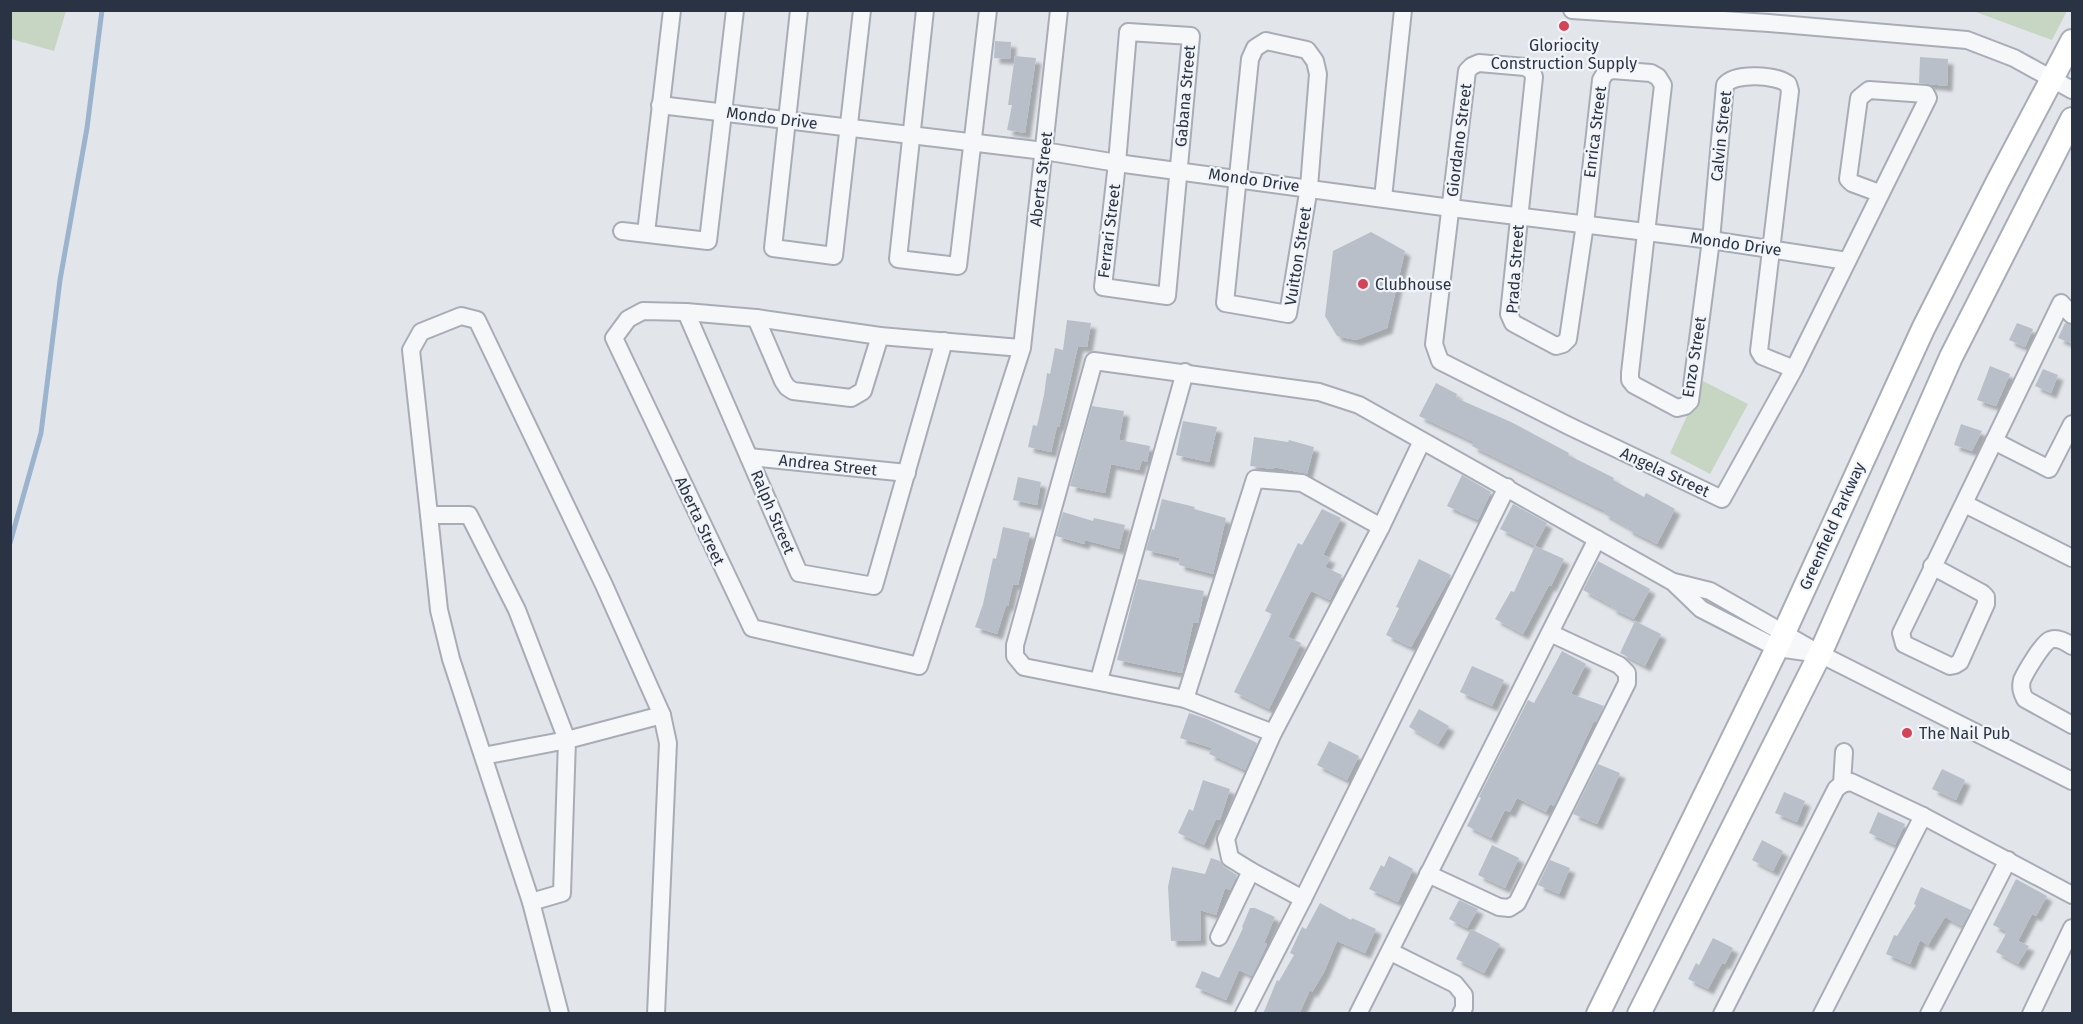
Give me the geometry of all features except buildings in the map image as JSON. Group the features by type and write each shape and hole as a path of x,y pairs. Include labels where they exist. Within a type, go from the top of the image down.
{"main road":[{"name":"Greenfield Parkway","path":"1598,1014 1781,640 1923,328 2073,41"},
{"path":"1639,1014 1820,654 1951,357 2073,119"}],"street":[{"path":"646,233 672,10"},
{"path":"622,231 708,241 735,10"},
{"path":"799,10 773,249 834,256 862,10"},
{"path":"925,10 898,259 958,266 988,10"},
{"name":"Aberta Street","path":"1022,348 880,336 756,318 686,312 644,311 628,319 614,338 752,628 919,666 1022,348 1059,10"},
{"path":"1383,198 1403,10"},
{"path":"1572,10 1769,17 1967,40 2014,58 2073,90"},
{"name":"Gabana Street","path":"1117,163 1128,32 1191,36 1178,170"},
{"path":"1237,178 1250,59 1255,48 1266,41 1307,51 1315,61 1318,74 1309,187"},
{"name":"Giordano Street","path":"1451,208 1467,71 1479,63 1525,67 1532,71 1534,77 1519,217"},
{"name":"Enrica Street","path":"1585,225 1600,80 1605,73 1612,70 1651,73 1658,77 1663,85 1646,232"},
{"name":"Calvin Street","path":"1711,240 1725,85 1730,79 1739,76 1781,79 1788,84 1790,91 1772,249"},
{"name":"Angela Street","path":"1451,208 1434,344 1440,361 1722,499 1794,369 1928,98 1926,94 1869,90 1859,98 1848,179 1852,183 1880,194"},
{"name":"Mondo Drive","path":"660,105 1044,151 1451,208 1711,240 1847,261"},
{"name":"Ferrari Street","path":"1117,163 1103,287 1167,296 1178,170"},
{"name":"Vuitton Street","path":"1237,178 1225,303 1288,314 1309,187"},
{"name":"Prada Street","path":"1519,217 1510,320 1556,345 1563,344 1568,339 1585,225"},
{"name":"Enzo Street","path":"1646,232 1630,380 1634,385 1677,408 1685,406 1690,401 1711,240"},
{"path":"1772,249 1759,351 1762,356 1794,369"},
{"path":"1932,567 1982,592 1986,597 1986,604 1960,662 1955,665 1950,666 1904,644 1901,633 1932,567 1965,504 2061,303 2073,315"},
{"name":"Ralph Street","path":"686,312 799,573 874,586 944,341"},
{"path":"560,1014 531,902 451,659 439,610 411,351 421,332 461,316 477,320 604,585 662,715 668,742 656,1014"},
{"path":"756,318 783,381 793,392 851,398 858,395 863,391 880,336"},
{"path":"1273,733 1185,699 1099,680 1024,667 1015,656 1016,645 1094,361 1319,392 1359,405 1673,582 1707,590 1781,640 1820,654 2073,781"},
{"path":"1099,680 1185,372"},
{"path":"1994,441 2049,469 2073,424"},
{"path":"1304,899 1230,858 1226,839 1273,733 1381,527 1422,441"},
{"name":"Andrea Street","path":"749,457 907,473"},
{"path":"1185,699 1255,479 1302,483 1381,527"},
{"path":"1244,1014 1304,899 1507,487"},
{"path":"1965,504 2073,558"},
{"path":"429,515 469,515 517,610 567,740 562,893 531,902"},
{"path":"1358,1014 1597,539"},
{"path":"1428,874 1498,907 1509,908 1517,903 1533,872 1627,683 1627,673 1619,665 1550,633"},
{"path":"2073,646 2052,638 2045,642 2022,679 2021,690 2025,699 2073,725"},
{"path":"483,756 567,740 662,715"},
{"path":"1842,784 1844,752"},
{"path":"1722,1014 1836,789 1842,784 1851,782 1923,816 2073,895"},
{"path":"1822,1014 1923,816"},
{"path":"1929,1014 2008,860"},
{"path":"1219,937 1251,871"},
{"path":"2031,1014 2073,928"},
{"path":"1391,952 1455,984 1464,995 1464,1008 1461,1014"}],"green space":[{"path":"2067,10 2052,40 1973,11"},
{"path":"10,11 66,11 54,51 11,39"},
{"path":"1703,381 1748,404 1710,474 1670,453"}],"waterway":[{"path":"10,543 41,433 60,280 87,128 102,10"}],"place":[{"name":"Gloriocity Construction Supply","path":"1564,26"},
{"name":"Clubhouse","path":"1363,284"},
{"name":"The Nail Pub","path":"1907,733"}]}
